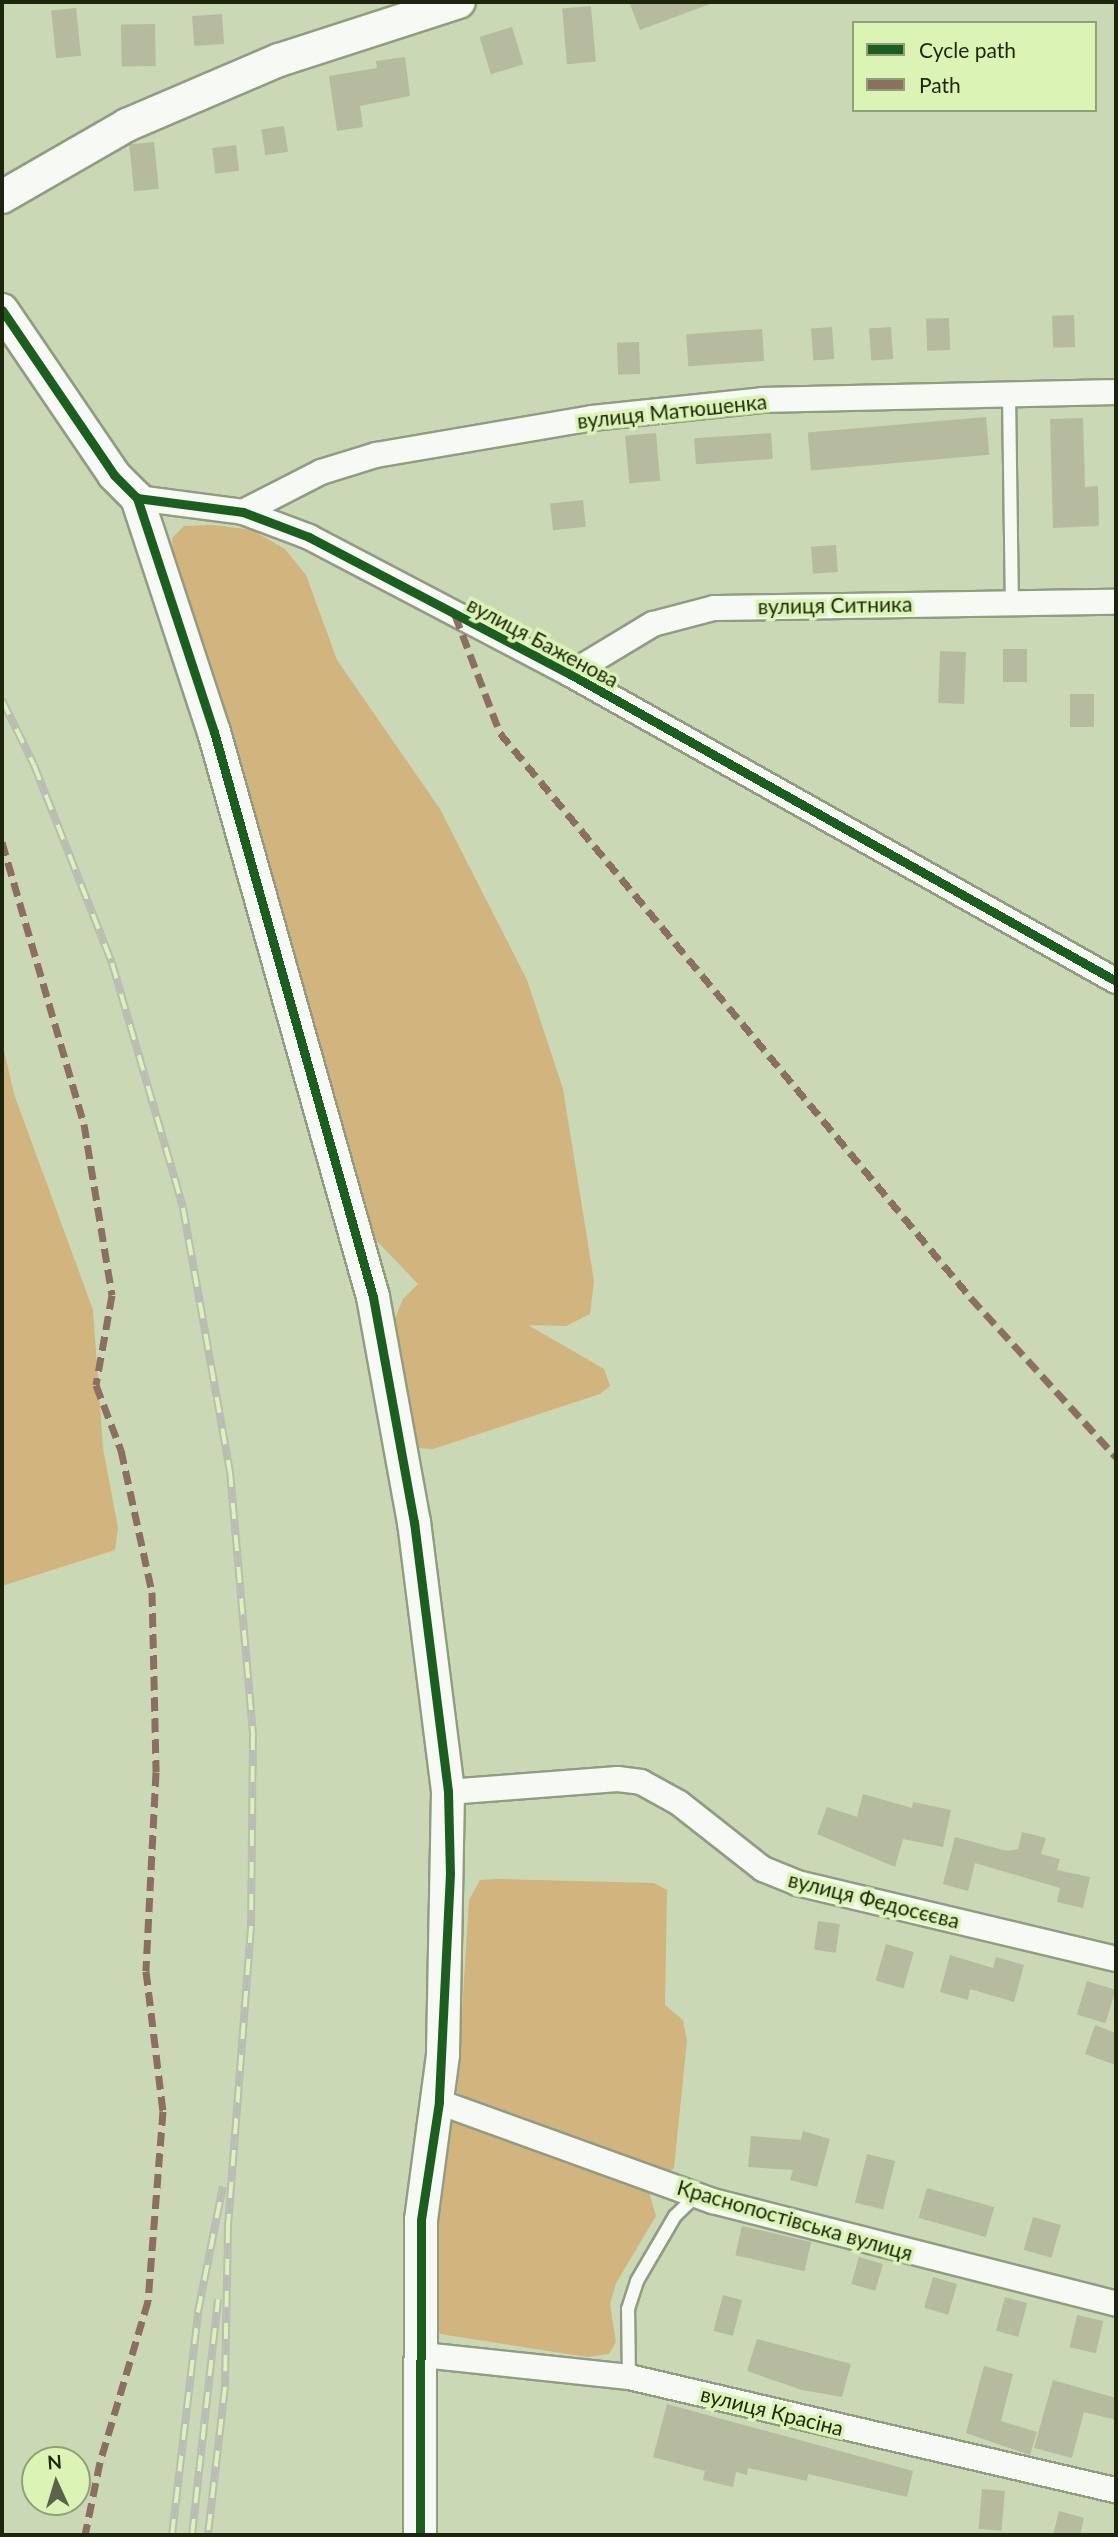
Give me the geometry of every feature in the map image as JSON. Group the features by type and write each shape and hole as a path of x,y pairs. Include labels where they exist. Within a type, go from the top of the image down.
{"street":[{"path":"2,197 127,125 266,65 459,2"},
{"path":"2,310 114,475 137,498 214,732 373,1297 414,1522 448,1792 450,1873 439,2102 421,2220 424,2355 420,2535"},
{"name":"вулиця Матюшенка","path":"243,512 298,482 376,455 592,418 762,400 1116,391"},
{"name":"вулиця Баженова","path":"137,498 243,512 309,537 570,674 1116,981"},
{"name":"вулиця Ситника","path":"570,674 653,624 714,608 1116,602"},
{"name":"вулиця Федосєєва","path":"448,1792 618,1779 641,1782 679,1803 762,1869 797,1883 1116,1959"},
{"name":"Краснопостівська вулиця","path":"439,2102 697,2195 1116,2304"},
{"name":"вулиця Красіна","path":"424,2355 629,2377 1116,2490"}],"lane":[{"path":"1009,394 1012,602"},
{"path":"629,2377 628,2309 637,2281 675,2216 697,2195"}],"shaded area":[{"path":"214,525 252,530 285,549 306,575 337,660 440,809 527,980 563,1089 594,1281 590,1314 566,1326 528,1325 604,1369 610,1386 600,1394 433,1449 417,1448 394,1321 403,1299 418,1284 374,1238 361,1204 174,568 172,538 184,526"},
{"path":"2,1042 14,1094 93,1310 103,1448 118,1528 115,1550 2,1586"},
{"path":"480,1880 654,1883 667,1890 665,2005 683,2020 687,2041 674,2168 667,2173 472,2104 457,2092 469,1900"},
{"path":"448,2120 649,2192 656,2216 616,2283 610,2304 616,2342 609,2354 587,2357 440,2334 434,2318 430,2248"}],"building":[{"path":"629,2 710,2 710,4 640,30"},
{"path":"591,6 596,62 567,64 562,9"},
{"path":"76,8 81,56 56,58 51,11"},
{"path":"222,14 224,44 194,46 192,16"},
{"path":"155,24 156,66 122,67 121,25"},
{"path":"512,27 523,64 491,74 479,37"},
{"path":"405,57 410,96 360,106 363,127 337,131 329,76 377,68 376,61"},
{"path":"284,126 288,152 265,155 261,130"},
{"path":"154,142 159,189 134,191 129,145"},
{"path":"236,145 239,171 215,174 212,148"},
{"path":"1074,315 1075,347 1053,348 1052,316"},
{"path":"949,318 950,350 927,351 926,319"},
{"path":"832,327 834,359 813,360 811,328"},
{"path":"891,327 893,359 871,360 869,329"},
{"path":"762,329 764,361 688,366 686,334"},
{"path":"639,342 640,374 618,375 617,343"},
{"path":"986,417 989,455 811,470 808,433"},
{"path":"1083,418 1085,487 1098,486 1099,526 1053,528 1050,419"},
{"path":"656,433 660,481 629,484 625,436"},
{"path":"771,433 773,459 696,464 694,438"},
{"path":"583,500 586,527 553,530 550,503"},
{"path":"836,545 838,572 813,574 811,547"},
{"path":"1003,649 1027,649 1027,682 1003,682"},
{"path":"940,651 966,652 964,704 938,703"},
{"path":"1070,694 1094,694 1094,727 1070,727"},
{"path":"863,1794 912,1808 913,1802 951,1810 943,1847 903,1839 895,1867 817,1834 827,1807 857,1817"},
{"path":"1022,1832 1046,1838 1041,1854 1060,1859 1057,1870 1090,1877 1083,1908 1057,1902 1060,1888 975,1863 968,1891 943,1884 955,1837 1007,1851 1018,1849"},
{"path":"818,1921 840,1924 836,1953 814,1950"},
{"path":"886,1944 914,1952 903,1989 876,1981"},
{"path":"950,1955 993,1968 996,1957 1024,1965 1014,2002 970,1989 968,2000 940,1992"},
{"path":"1087,1981 1116,1990 1105,2023 1077,2014"},
{"path":"1095,2025 1116,2033 1116,2065 1085,2054"},
{"path":"803,2131 830,2139 817,2187 790,2180 793,2170 748,2167 751,2136 801,2140"},
{"path":"867,2154 895,2161 883,2210 855,2203"},
{"path":"927,2188 994,2207 986,2237 918,2218"},
{"path":"1033,2217 1061,2225 1052,2258 1024,2250"},
{"path":"742,2226 811,2242 804,2271 735,2255"},
{"path":"859,2257 883,2264 875,2291 851,2284"},
{"path":"933,2277 957,2284 948,2315 924,2308"},
{"path":"723,2295 742,2300 733,2336 713,2331"},
{"path":"1005,2297 1027,2303 1018,2337 996,2331"},
{"path":"1077,2315 1103,2321 1096,2353 1070,2347"},
{"path":"757,2339 851,2364 842,2397 802,2390 747,2371"},
{"path":"984,2366 1013,2374 1001,2421 1037,2432 1030,2455 966,2433"},
{"path":"1053,2380 1116,2398 1116,2420 1084,2412 1072,2458 1034,2448"},
{"path":"667,2404 913,2471 907,2497 808,2474 807,2481 748,2468 747,2475 736,2472 733,2487 703,2480 705,2471 653,2457"},
{"path":"982,2489 1005,2491 1001,2531 979,2529"},
{"path":"1059,2511 1084,2518 1080,2535 1053,2535"}],"railway":[{"path":"2,700 34,765 112,963 183,1208 230,1471 253,1734 251,1927 228,2227 225,2387 208,2535"},
{"path":"172,2535 198,2312 223,2186"},
{"path":"192,2535 218,2299"}],"marked path":[{"path":"455,615 500,733 971,1298 1116,1457"},
{"path":"2,842 84,1124 112,1295 96,1385 121,1450 152,1592 156,1772 146,1971 163,2111 148,2301 100,2462 85,2535"}],"cycle path":[{"path":"2,310 114,475 137,498 243,512 309,537 570,674 1116,981"},
{"path":"137,498 214,732 373,1297 414,1522 448,1792 450,1873 439,2102 421,2220 420,2535"}]}
